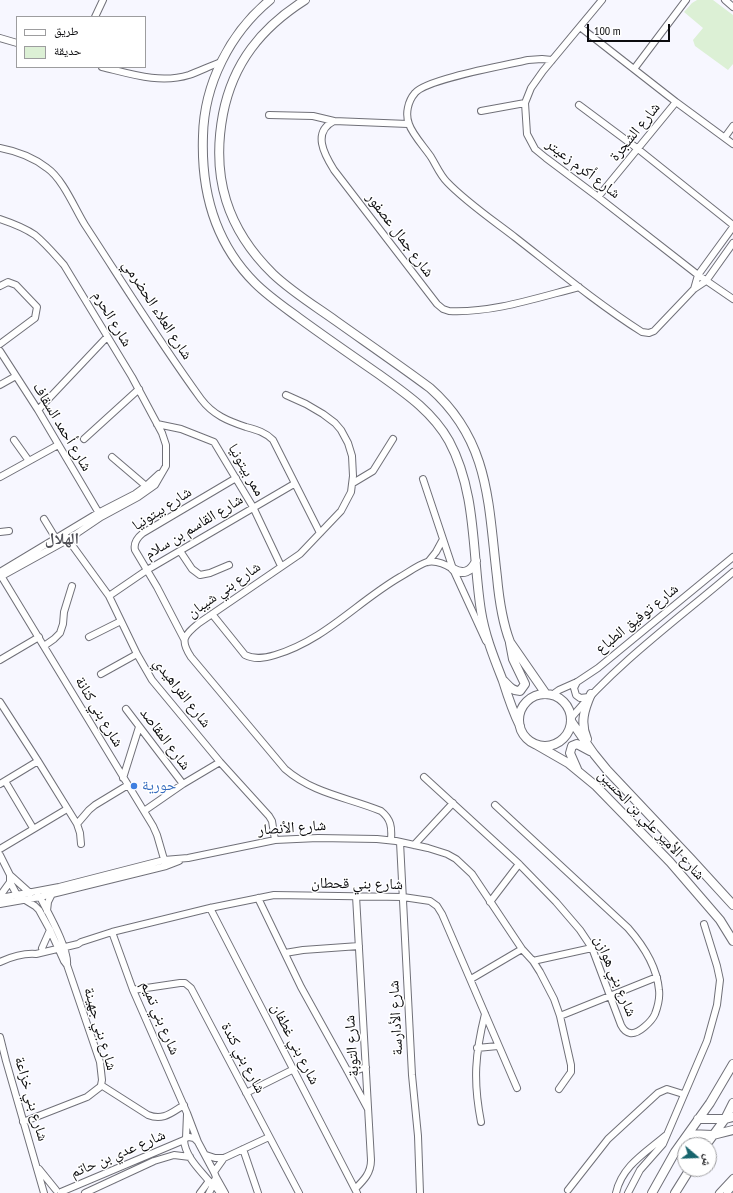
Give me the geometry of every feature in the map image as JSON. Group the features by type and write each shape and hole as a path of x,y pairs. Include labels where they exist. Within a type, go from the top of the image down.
{"main road":[{"path":"270,0 239,33 229,47 212,84 203,126 202,164 204,183 209,205 224,241 245,272 269,295 412,398 434,420 450,442 464,476 469,501 481,611 490,650 502,679 513,713 525,737 535,744 547,746 559,742 567,733 571,720 569,710 559,698 549,694 536,696 526,703 520,714 520,726"},
{"path":"304,0 270,26 245,56 232,83 225,104 218,144 219,170 226,202 247,244 273,274 298,294 430,388 445,402 459,420 474,448 483,473 489,505 500,608 504,626 510,642 549,694"},
{"path":"453,569 458,572 464,572 474,566 476,561"},
{"path":"502,679 515,691 520,691 525,684 513,659 510,650 510,642"},
{"path":"590,696 583,725 594,754"},
{"name":"شارع الأمير علي بن الحسين","path":"571,720 594,754 621,786 733,905"},
{"name":"شارع الأمير علي بن الحسين","path":"535,744 559,757 578,770 596,786 670,862 720,920 733,941"},
{"path":"578,770 570,753 572,746 575,744 580,745 594,754"},
{"path":"652,1193 675,1152 733,1064"},
{"path":"713,1135 729,1118 733,1103"},
{"path":"698,1119 729,1118"},
{"path":"688,1134 713,1135 733,1130"},
{"path":"675,1193 685,1177"}],"street":[{"path":"95,16 103,0"},
{"name":"شارع أكرم زعيتر","path":"602,0 536,81 525,103 527,134 535,149 546,158 698,275 733,299"},
{"path":"634,69 686,0"},
{"path":"725,0 733,7"},
{"path":"580,26 676,102 733,144"},
{"path":"0,38 16,43"},
{"path":"552,60 528,60 438,81 423,86 415,92 410,101 407,112 408,124 447,182 579,287 642,332 649,333 658,327 694,289 706,281 733,243"},
{"path":"106,68 143,77 165,79 189,75 221,62"},
{"name":"شارع الشجرة","path":"598,197 676,102"},
{"path":"481,110 525,103"},
{"path":"578,105 638,149 733,226 698,275 694,289"},
{"path":"268,115 313,116 334,121 408,124"},
{"name":"شارع جمال عصفور","path":"334,121 325,127 322,133 322,143 330,163 429,295 443,309 457,311 513,305 579,287"},
{"path":"725,137 733,126"},
{"name":"شارع العلاء الحضرمي","path":"0,148 34,160 54,174 168,352 202,400 219,416 232,422 264,432 272,440 320,533"},
{"name":"شارع الحرم","path":"0,219 35,235 64,265 139,389 164,439 166,466 164,472 154,485 138,497 100,515"},
{"path":"0,286 8,282 16,285 37,307 38,311 35,318 0,344"},
{"path":"38,410 107,337"},
{"name":"شارع أحمد السقاف","path":"0,350 38,410 100,515"},
{"path":"0,385 16,376"},
{"path":"84,439 139,389"},
{"name":"شارع بني شيبان","path":"286,395 323,414 335,423 341,430 348,443 352,456 353,483 349,496 342,511 300,554 190,630 184,639 186,649 191,658 230,702 285,769 297,779 312,787 381,811 392,826 391,840"},
{"name":"ممر بيتونيا","path":"157,424 181,429 214,442 252,507 281,566"},
{"path":"353,483 373,471 393,439"},
{"path":"14,440 29,461"},
{"path":"0,477 58,445"},
{"path":"112,457 146,486"},
{"name":"شارع الحرم","path":"0,575 66,537 146,486 160,473 166,460"},
{"name":"شارع بيتونيا","path":"184,639 147,570 134,550 135,543 138,537 236,478"},
{"path":"423,479 442,541 472,614 490,650"},
{"name":"شارع القاسم بن سلام","path":"109,596 147,570 252,507 294,484"},
{"path":"44,519 58,541"},
{"path":"0,532 9,531"},
{"name":"شارع الفراهيدي","path":"66,537 109,596 137,654 152,680 220,762 269,816 272,821 275,840"},
{"path":"212,614 245,655 254,658 271,656 294,648 318,635 342,619 385,586 428,562 442,541"},
{"path":"180,551 192,569 200,575 210,573 229,565"},
{"name":"شارع توفيق الطباع","path":"549,694 577,682 617,653 733,557"},
{"path":"428,562 441,563 453,569"},
{"name":"شارع توفيق الطباع","path":"571,720 590,696 616,671 733,572"},
{"name":"شارع بني كنانة","path":"0,575 144,811 157,836 165,863"},
{"path":"44,646 54,640 60,633 63,624 64,612 72,586"},
{"path":"89,637 121,621"},
{"path":"0,660 39,637"},
{"path":"101,674 137,654"},
{"path":"577,682 574,688 576,695 583,698 590,696"},
{"path":"0,702 77,824 81,844"},
{"name":"شارع المقاصد","path":"126,708 183,784"},
{"path":"123,778 139,727"},
{"path":"33,828 2,782 38,761"},
{"path":"144,811 183,784 220,762"},
{"name":"شارع بني هوازن","path":"424,777 519,864 556,902 580,930 592,948 625,1031 634,1033 642,1028 655,1014 659,1000 659,989 657,977 645,950 638,939 495,805"},
{"path":"77,824 95,805 128,785"},
{"path":"414,844 453,803"},
{"path":"0,849 33,828 68,809"},
{"name":"شارع الأنصار","path":"0,904 40,897 83,884 165,863 275,840 318,838 391,840 400,842"},
{"path":"400,842 414,844 434,850 456,859 472,874 522,949 533,961 551,993 560,1016 571,1072 559,1089"},
{"name":"شارع الأدارسة","path":"400,842 412,1075 418,1136 420,1193"},
{"path":"0,855 10,875 27,892 40,897"},
{"path":"490,902 519,864"},
{"path":"10,875 10,882 17,895"},
{"path":"0,897 10,882"},
{"name":"شارع الأنصار","path":"0,897 83,884"},
{"path":"47,910 48,902 52,894"},
{"name":"شارع بني جهينة","path":"17,895 39,910 60,946"},
{"name":"شارع بني قحطان","path":"60,946 78,944 112,932 210,908 274,895 403,897 430,901 437,906 442,914 517,1088"},
{"name":"شارع التوبة","path":"356,896 371,1167 356,1191"},
{"name":"شارع بني جهينة","path":"23,1122 87,1097 100,1087 102,1080 100,1062 47,910 40,897"},
{"path":"258,898 301,987 348,1070 369,1112"},
{"name":"شارع بني غطفان","path":"210,908 356,1191"},
{"path":"628,1193 640,1170 658,1151 668,1134 707,1041 717,1005 720,980 704,924"},
{"path":"42,948 50,930"},
{"name":"شارع بني تميم","path":"112,932 133,990 184,1105 198,1142 206,1156 213,1179"},
{"path":"0,962 42,948 60,946"},
{"path":"30,953 36,954 60,946"},
{"path":"285,953 303,950 359,946"},
{"path":"533,961 592,948"},
{"path":"471,979 522,949"},
{"path":"560,1016 657,977"},
{"name":"شارع بني كندة","path":"133,990 180,983 185,983 191,988 299,1193"},
{"path":"480,1122 475,1084 477,1048 485,1014"},
{"name":"شارع بني خزاعة","path":"0,1037 23,1122 45,1193"},
{"path":"477,1048 498,1046"},
{"path":"348,1070 355,1071 366,1067"},
{"path":"246,1093 294,1069"},
{"path":"101,1084 154,1118 162,1118 184,1105"},
{"path":"568,1190 608,1139 658,1093 667,1089 684,1094"},
{"name":"شارع بني تميم","path":"185,1139 187,1113"},
{"path":"616,1193 620,1179 624,1172 634,1161 668,1134"},
{"path":"206,1156 224,1158 269,1137"},
{"path":"198,1142 194,1138 185,1139 185,1147 190,1156 225,1193"},
{"name":"شارع عدي بن حاتم","path":"45,1193 52,1190 60,1192 185,1139"},
{"path":"243,1149 258,1193"},
{"name":"شارع عدي بن حاتم","path":"85,1193 154,1161 179,1154 190,1156"},
{"path":"200,1193 213,1179 224,1158"},
{"name":"شارع بني خزاعة","path":"38,1168 60,1192"},
{"path":"720,1193 733,1178"},
{"path":"209,1193 212,1187 213,1179"},
{"path":"213,1179 220,1193"},
{"path":"727,1193 733,1186"}],"green space":[{"path":"697,0 713,0 733,15 733,64 728,70 695,46 693,40 703,28 684,12"}],"place":[{"name":"حورية","path":"134,786"}],"district":[{"name":"الهلال","path":"62,539"}]}
